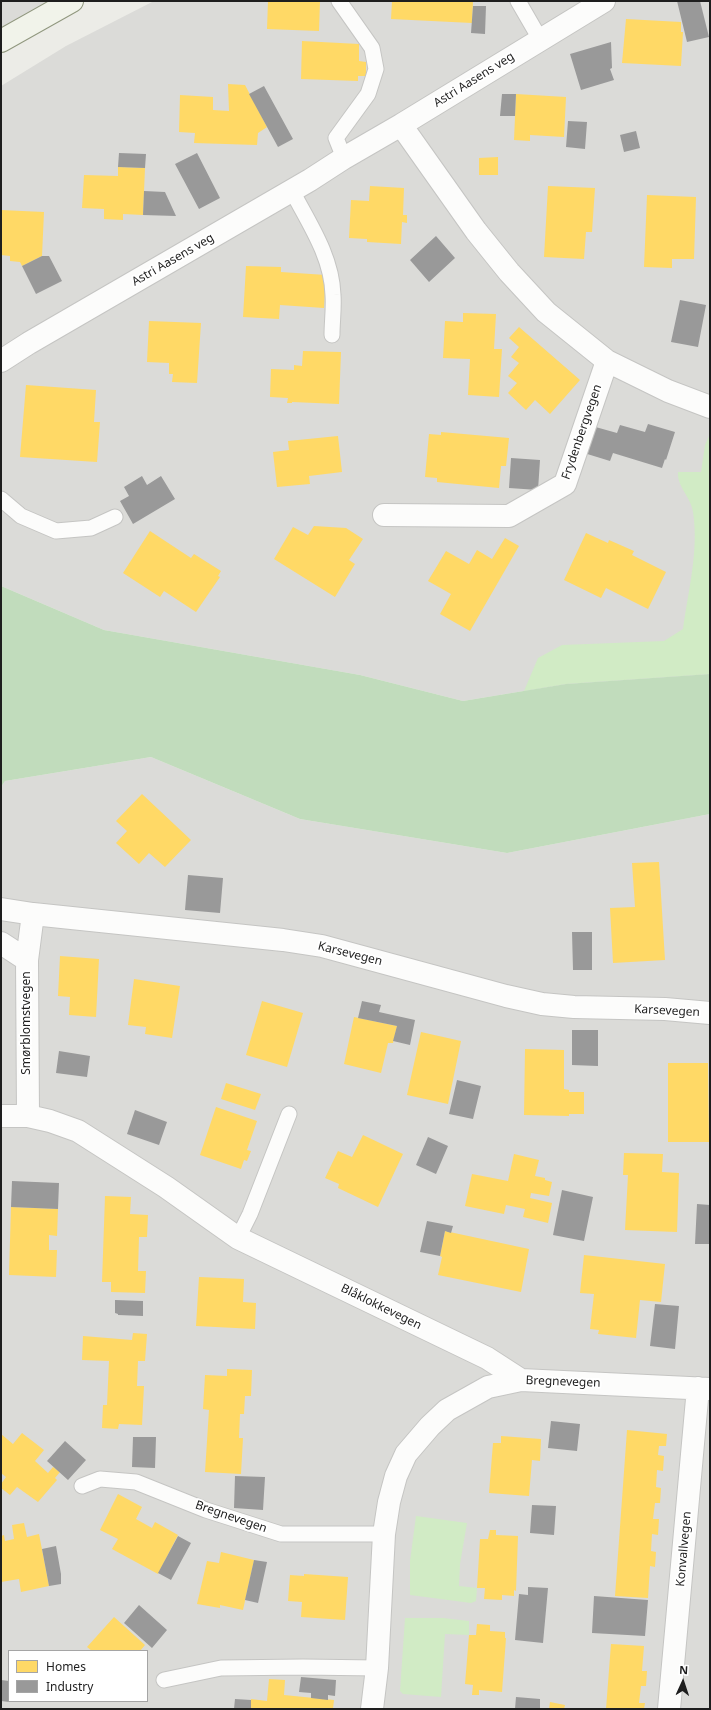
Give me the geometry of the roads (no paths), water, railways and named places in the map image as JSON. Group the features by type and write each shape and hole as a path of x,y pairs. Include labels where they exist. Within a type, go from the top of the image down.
{"main road":[{"path":"1,41 72,1"}],"street":[{"name":"Astri Aasens veg","path":"1,361 29,343 292,191 604,1"},
{"path":"401,125 476,231 509,272 546,312 607,361 668,391 710,407"},
{"name":"Frydenbergvegen","path":"384,515 509,516 566,484 607,361"},
{"path":"1,909 33,914 27,960"},
{"name":"Karsevegen","path":"33,914 283,940 322,946 506,996 542,1004 574,1007 666,1009 710,1013"},
{"name":"Smørblomstvegen","path":"1,943 27,960 28,1116"},
{"name":"Blåklokkevegen","path":"1,1116 28,1116 78,1130 166,1187 238,1238 487,1358 521,1380"},
{"name":"Bregnevegen","path":"372,1709 384,1534 389,1502 396,1476 406,1454 418,1439 448,1410 488,1387 521,1380 704,1388"},
{"name":"Konvallvegen","path":"669,1709 704,1388"}],"lane":[{"path":"339,1 372,48 376,68 368,94 336,138 344,158"},
{"path":"518,1 540,40"},
{"path":"292,191 319,240 330,270 334,295 332,335"},
{"path":"1,499 21,516 56,531 91,528 115,517"},
{"path":"238,1238 250,1214 289,1114"},
{"name":"Bregnevegen","path":"82,1486 100,1479 136,1482 206,1510 281,1534 384,1534"},
{"path":"164,1680 220,1668 376,1668"}]}
